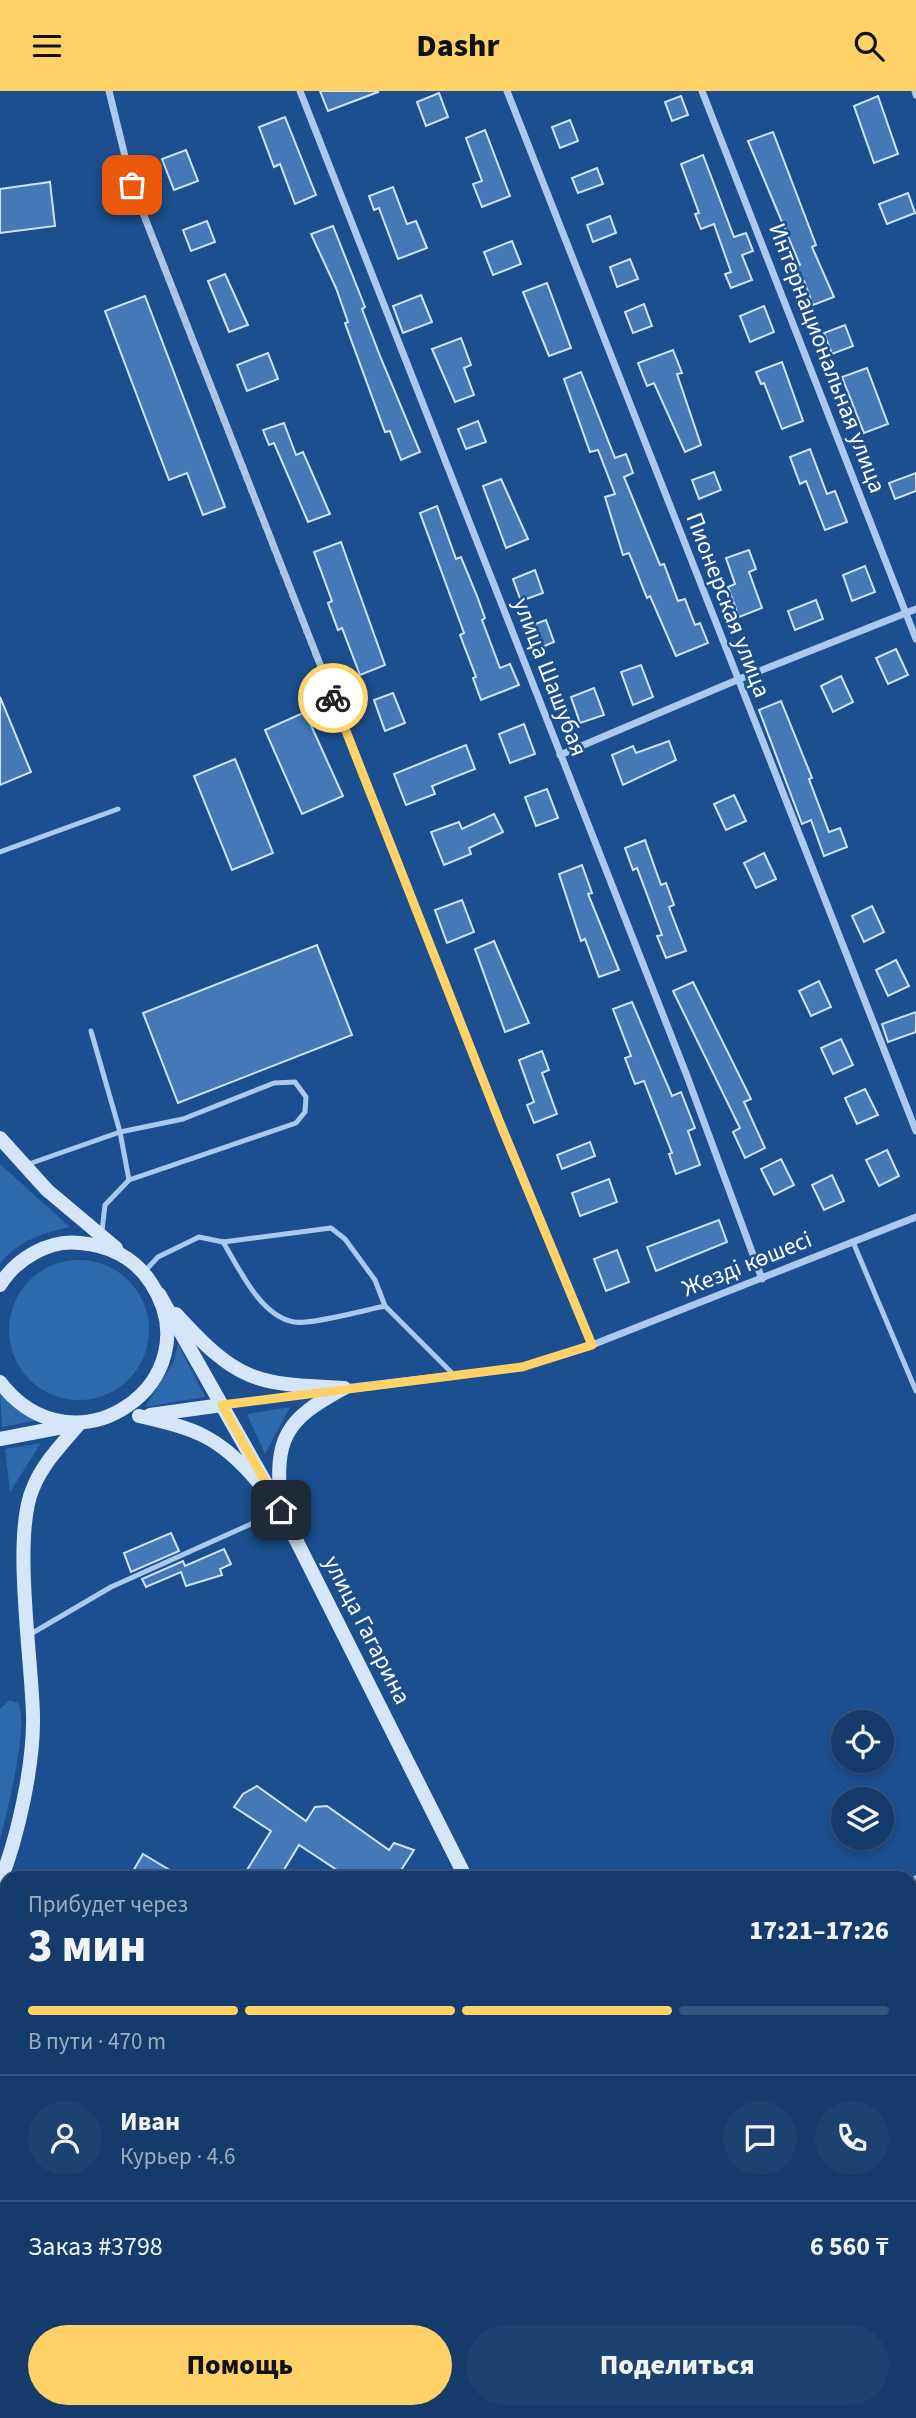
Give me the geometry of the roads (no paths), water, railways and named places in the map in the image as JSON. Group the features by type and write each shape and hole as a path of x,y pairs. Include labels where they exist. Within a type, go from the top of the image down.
{"main road":[{"path":"0,1138 23,1166 144,1272 159,1294 238,1372 275,1385 344,1388"},
{"path":"0,1285 26,1257 50,1246 77,1242 104,1246 128,1258"},
{"path":"97,1422 122,1411 143,1395 158,1373 166,1347 166,1320 159,1294"},
{"name":"улица Гагарина","path":"159,1294 281,1510 462,1871"},
{"path":"0,1382 11,1397 31,1412 54,1422 79,1424"},
{"path":"281,1510 277,1468 290,1428 312,1405 344,1388"},
{"path":"0,1439 79,1424 222,1405"},
{"path":"139,1416 195,1429 216,1440 246,1468 281,1510"},
{"path":"5,1871 24,1797 34,1719 24,1530 32,1490 51,1456 79,1424"}],"street":[{"path":"109,91 132,185 500,1123 592,1345"},
{"name":"улица Шашубая","path":"300,91 687,1076 762,1279"},
{"name":"Пионерская улица","path":"507,91 916,1131"},
{"name":"Интернациональная улица","path":"702,91 916,639"},
{"path":"560,755 737,680 916,609"},
{"name":"Жезді көшесі","path":"222,1405 522,1367 592,1345 916,1217"}],"lane":[{"path":"0,852 118,809"},
{"path":"91,1031 120,1132 129,1180"},
{"path":"23,1166 120,1132 183,1119 274,1083 295,1082 306,1097 305,1112 296,1123 129,1180 105,1205 101,1236"},
{"path":"144,1272 158,1257 199,1237 223,1242 331,1228 345,1239 375,1280 385,1307 453,1374"},
{"path":"223,1242 258,1297 280,1317 295,1323 385,1307"},
{"path":"853,1242 916,1391"},
{"path":"29,1635 111,1587 281,1510"}]}
